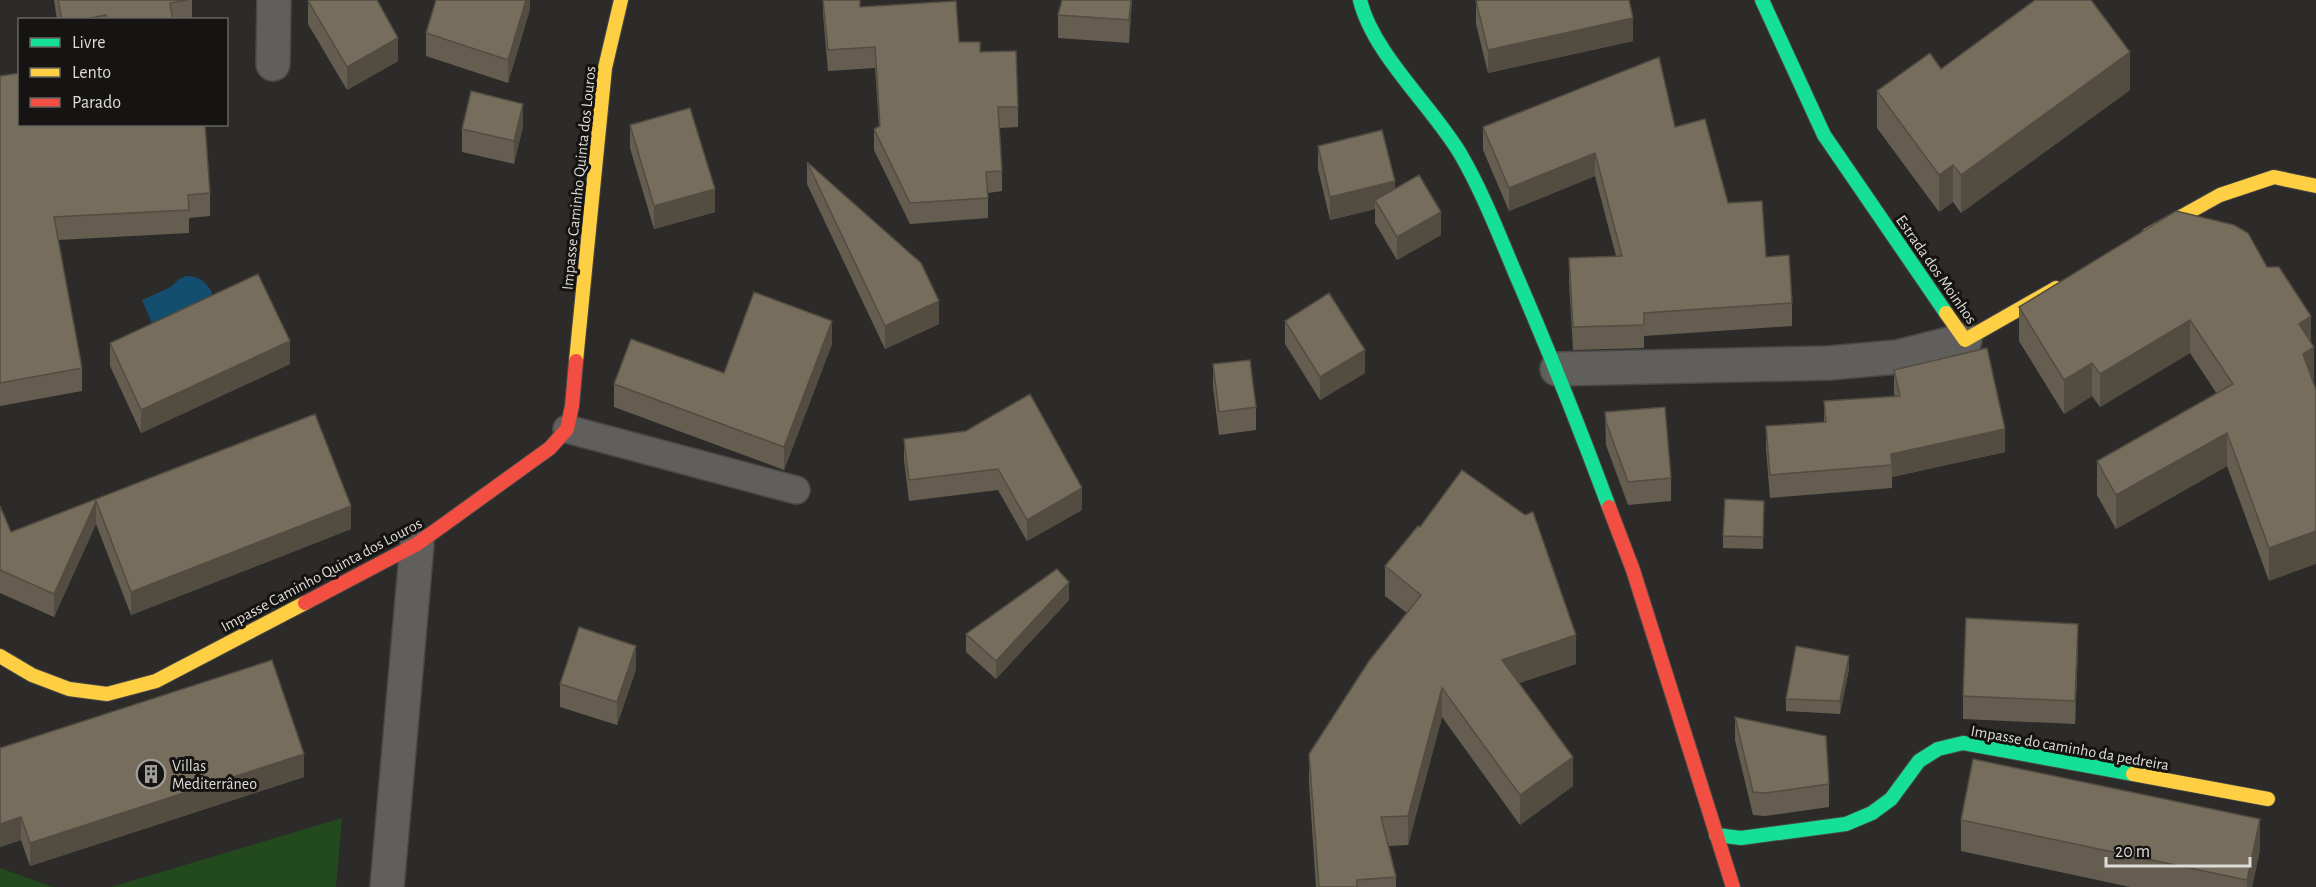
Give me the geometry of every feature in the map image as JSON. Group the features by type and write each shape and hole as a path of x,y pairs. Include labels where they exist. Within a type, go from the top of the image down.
{"street":[{"path":"273,64 274,0"},
{"name":"Impasse Caminho Quinta dos Louros","path":"0,656 32,675 69,689 107,694 156,681 417,544 550,448 567,429 572,406 605,68 621,0"},
{"path":"1360,0 1364,16 1382,46 1460,154 1487,207 1557,369 1633,570 1733,887"},
{"name":"Estrada dos Moinhos","path":"1762,0 1824,135 1965,340 2067,282"},
{"path":"2138,241 2220,195 2274,177 2316,186"},
{"path":"1557,369 1829,363 1897,357 1965,340"},
{"path":"387,887 417,544"},
{"name":"Impasse do caminho da pedreira","path":"1716,835 1741,838 1846,824 1872,813 1891,799 1919,761 1938,749 1963,743 2268,799"}],"lane":[{"path":"567,429 796,490"}],"green space":[{"path":"342,818 336,887 111,887"},
{"path":"0,868 53,887 0,887"}],"water":[{"path":"186,276 198,278 207,285 212,292 209,302 153,325 142,300 171,287"}],"building":[{"path":"58,0 187,0 170,3 173,18 106,18 106,15 90,18 62,18"},
{"path":"377,0 398,38 347,67 308,1"},
{"path":"436,0 526,0 508,60 426,33"},
{"path":"823,0 860,0 860,7 956,1 959,42 980,42 980,52 1016,51 1018,107 998,107 1002,171 986,172 988,198 910,203 874,129 880,126 875,47 828,50"},
{"path":"1062,0 1131,0 1129,20 1058,15"},
{"path":"1629,0 1633,18 1488,50 1476,1"},
{"path":"2035,0 2091,0 2130,52 1961,175 1953,165 1939,175 1877,91 1930,53 1941,69"},
{"path":"1659,57 1675,127 1705,119 1728,203 1762,201 1766,257 1789,255 1792,303 1644,313 1644,325 1573,327 1569,258 1622,256 1595,153 1509,188 1483,127"},
{"path":"18,73 18,126 205,126 210,193 188,195 189,210 54,217 82,368 0,383 0,76"},
{"path":"471,91 523,104 514,141 462,129"},
{"path":"690,108 715,189 654,206 630,125"},
{"path":"1382,130 1395,181 1330,197 1318,146"},
{"path":"807,162 921,263 939,301 885,326"},
{"path":"1419,175 1441,212 1397,237 1375,200"},
{"path":"2176,211 2234,225 2248,233 2267,267 2279,267 2311,316 2299,324 2314,347 2303,354 2316,390 2316,531 2269,548 2227,433 2116,495 2097,461 2233,384 2190,320 2100,374 2092,363 2064,380 2019,307"},
{"path":"258,274 290,341 141,410 110,343"},
{"path":"754,292 832,321 784,447 614,384 631,339 724,373"},
{"path":"1329,293 1365,350 1320,377 1285,321"},
{"path":"1987,348 2005,429 1891,454 1892,465 1770,475 1766,426 1826,422 1824,401 1900,396 1894,370"},
{"path":"1250,360 1256,407 1219,412 1213,364"},
{"path":"1030,394 1082,488 1027,520 998,469 909,480 904,439 966,431"},
{"path":"1665,407 1671,478 1628,482 1606,422 1605,412"},
{"path":"315,414 351,506 131,592 96,501 54,594 0,570 0,506 11,532"},
{"path":"1462,470 1525,515 1533,512 1576,635 1502,660 1573,757 1520,795 1442,688 1408,816 1381,817 1396,877 1357,880 1357,887 1319,887 1309,754 1369,661 1421,595 1385,566 1418,526 1420,527"},
{"path":"1725,499 1764,501 1763,537 1723,536"},
{"path":"1057,569 1069,582 996,661 966,634"},
{"path":"1966,618 2078,624 2075,701 1963,696"},
{"path":"579,627 636,646 617,702 560,684"},
{"path":"1796,646 1849,656 1840,701 1786,699"},
{"name":"Villas Mediterrâneo","path":"272,660 304,754 30,843 21,817 0,824 0,748"},
{"path":"1735,717 1826,736 1829,784 1765,793 1753,792"},
{"path":"1973,759 2260,819 2247,880 1961,820"}],"traffic: fast":[{"path":"1360,0 1377,40 1449,137 1476,184 1576,419 1609,507"},
{"path":"1762,0 1824,135 1946,313"},
{"path":"1716,835 1741,838 1846,824 1872,813 1891,799 1919,761 1938,749 1963,743 2133,774"}],"traffic: slow":[{"path":"576,361 605,68 621,0"},
{"path":"2148,235 2220,195 2274,177 2316,186"},
{"path":"1946,313 1965,340 2056,288"},
{"path":"0,656 32,675 69,689 107,694 156,681 305,603"},
{"path":"2133,774 2268,799"}],"traffic: jam":[{"path":"305,603 417,544 550,448 567,429 572,406 576,361"},
{"path":"1609,507 1633,570 1733,887"}],"place":[{"name":"Villas Mediterrâneo","path":"151,774"}]}
